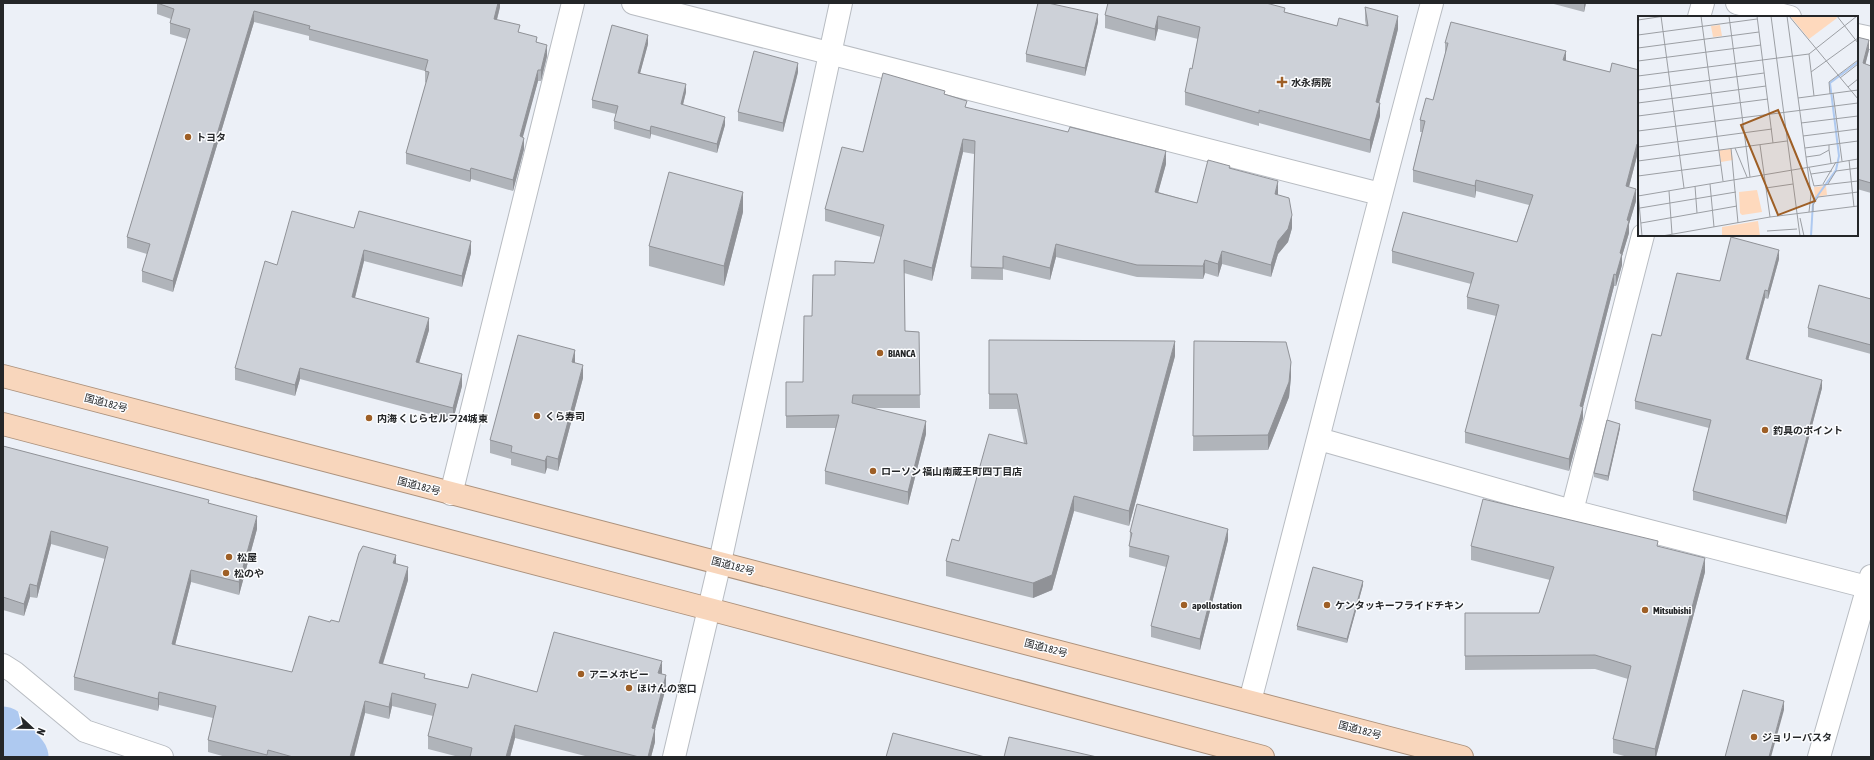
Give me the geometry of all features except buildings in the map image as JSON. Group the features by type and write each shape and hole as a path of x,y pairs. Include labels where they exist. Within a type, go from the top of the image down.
{"highway":[{"name":"国道182号","path":"3,376 1462,757"},
{"path":"3,424 708,608 1263,757"}],"street":[{"path":"451,494 573,3"},
{"path":"633,3 1380,194"},
{"path":"674,757 720,562 841,3"},
{"path":"1250,701 1319,439 1380,194 1432,3"},
{"path":"1699,16 1703,3"},
{"path":"1737,3 1786,16"},
{"path":"1858,35 1871,38"},
{"path":"1572,511 1643,236"},
{"path":"1319,439 1572,511 1870,584 1819,757"},
{"path":"3,665 14,672 85,731 162,757"}],"waterway":[{"path":"3,732 23,757"}],"place":[{"name":"水永病院","path":"1282,82"},
{"name":"トヨタ","path":"188,137"},
{"name":"BIANCA","path":"880,353"},
{"name":"くら寿司","path":"537,416"},
{"name":"内海 くじらセルフ24城東","path":"369,418"},
{"name":"釣具のポイント","path":"1765,430"},
{"name":"ローソン 福山南蔵王町四丁目店","path":"873,471"},
{"name":"松屋","path":"229,557"},
{"name":"松のや","path":"226,573"},
{"name":"apollostation","path":"1184,605"},
{"name":"ケンタッキーフライドチキン","path":"1327,605"},
{"name":"Mitsubishi","path":"1645,610"},
{"name":"アニメホビー","path":"581,674"},
{"name":"ほけんの窓口","path":"629,688"},
{"name":"ジョリーパスタ","path":"1754,737"}]}
